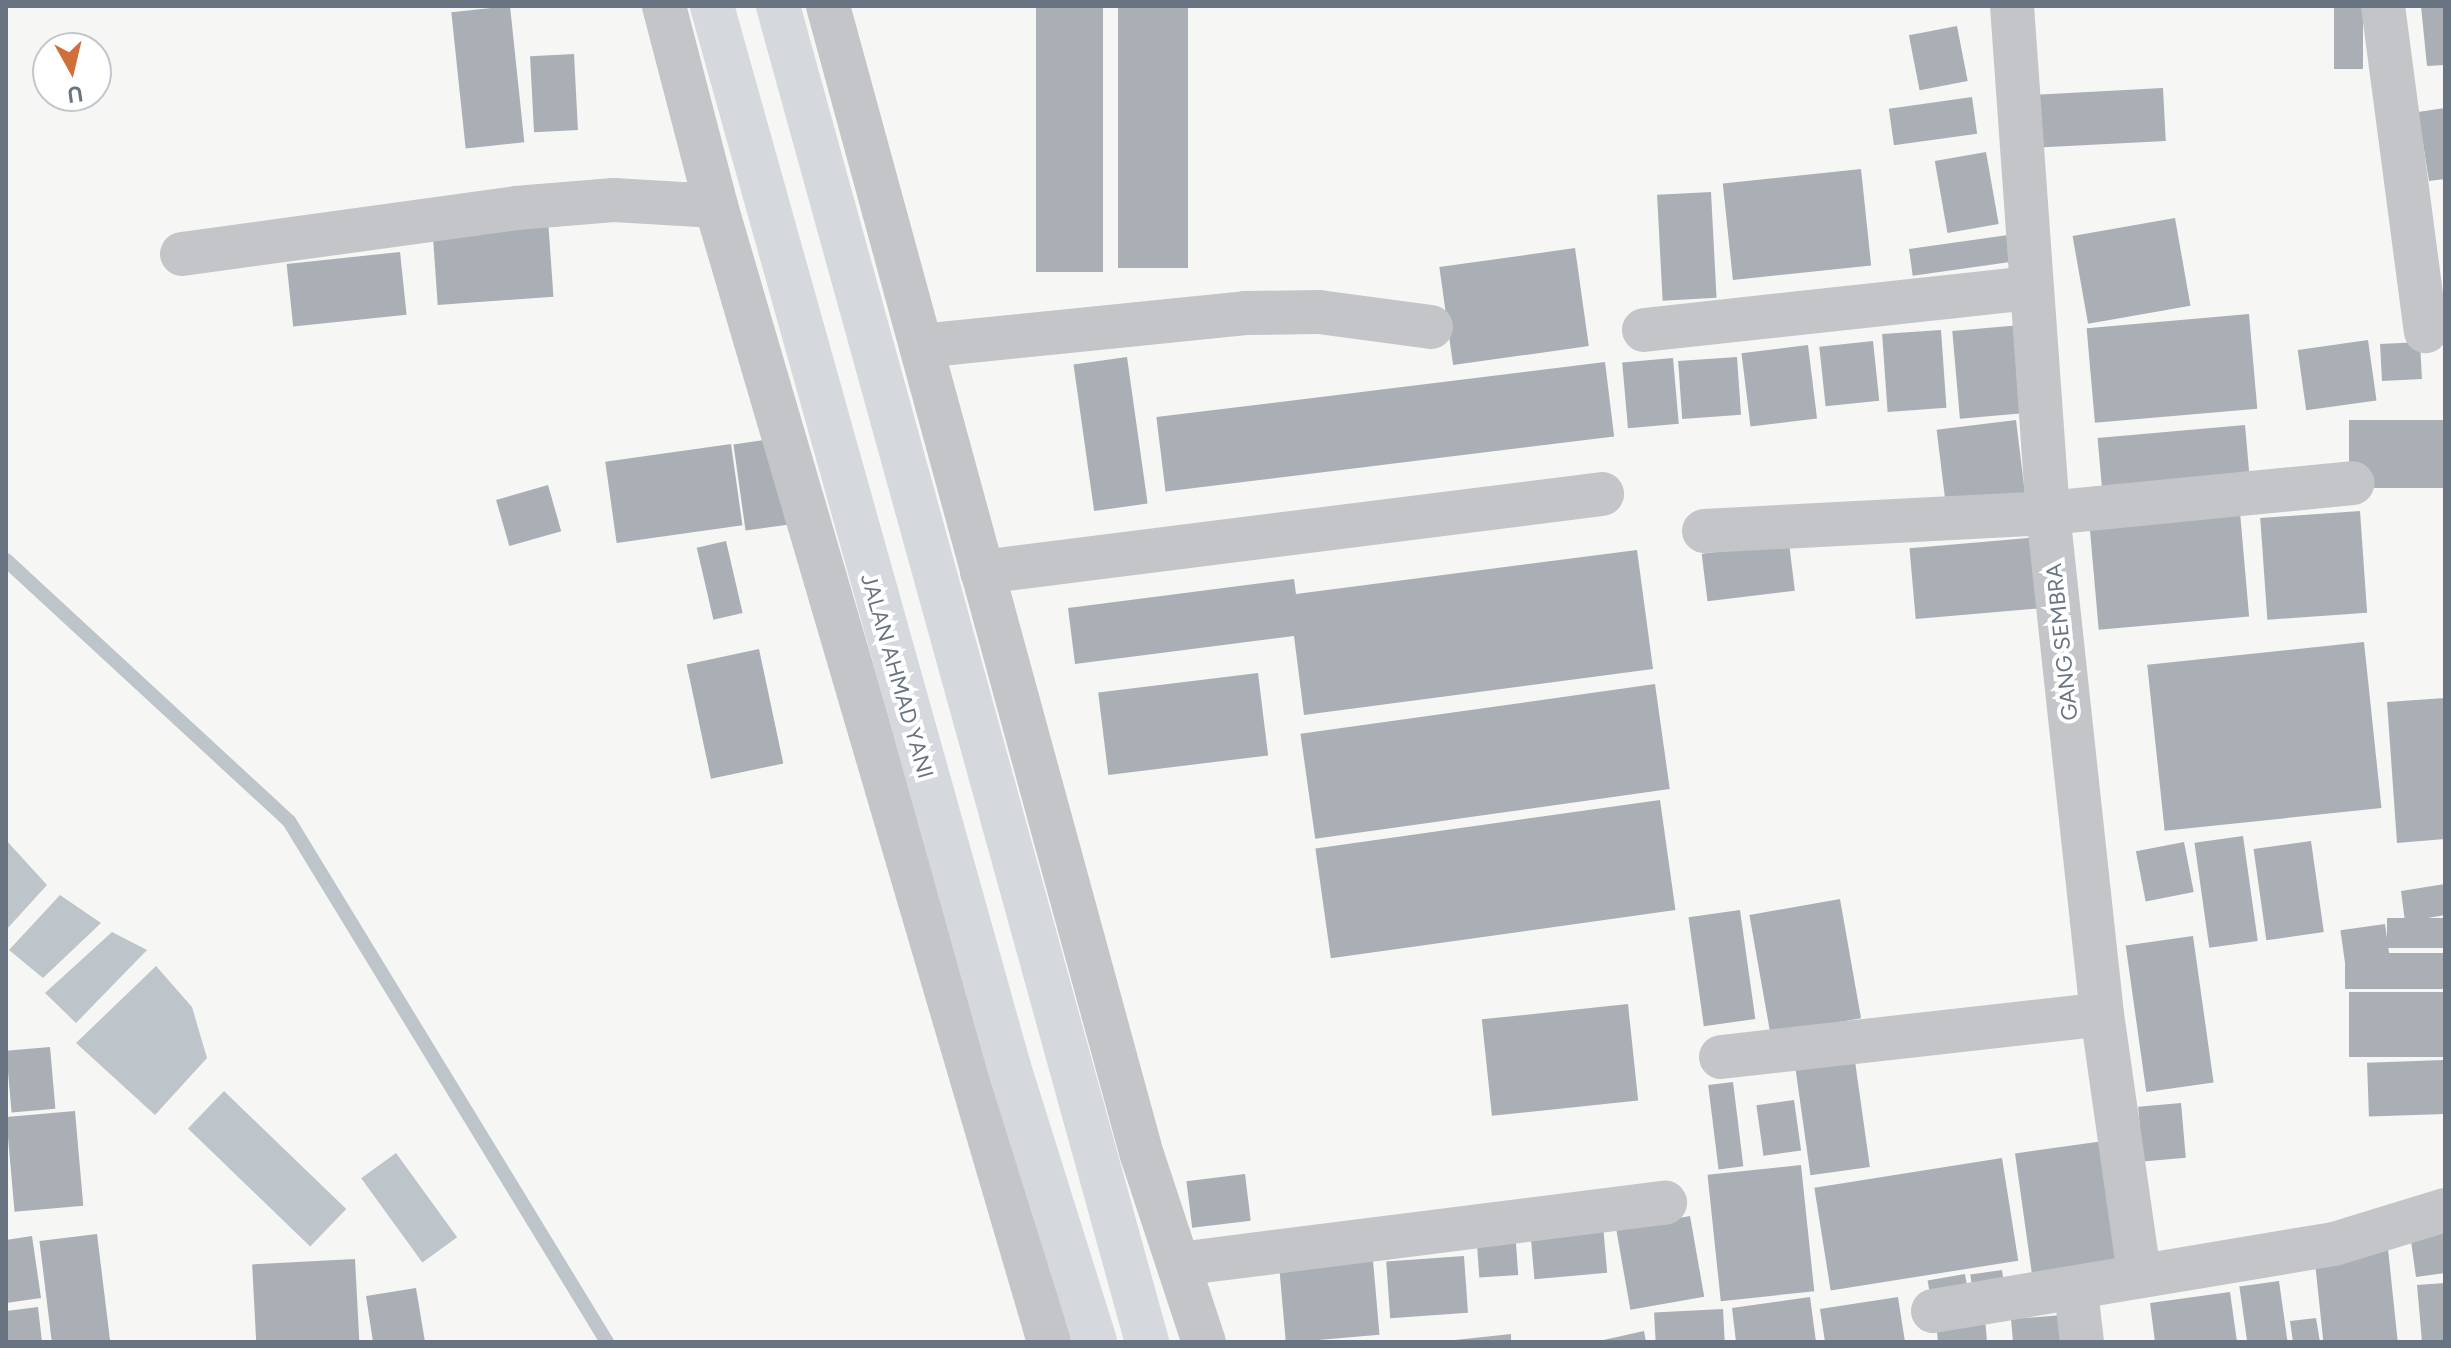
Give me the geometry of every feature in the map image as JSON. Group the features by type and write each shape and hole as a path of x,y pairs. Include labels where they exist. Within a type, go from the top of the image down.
{"highway":[{"name":"JALAN AHMAD YANI","path":"712,6 1009,1067 1095,1342"},
{"path":"778,6 1147,1342"}],"street":[{"path":"664,6 716,206 1049,1342"},
{"path":"828,6 1142,1155 1204,1342"},
{"name":"GANG SEMBRA","path":"2012,6 2029,288 2048,513 2102,1014 2139,1275"},
{"path":"2383,6 2426,331"},
{"path":"182,254 516,208 614,200 716,206"},
{"path":"1644,330 2029,288"},
{"path":"921,346 1245,313 1319,312 1431,327"},
{"path":"1704,531 2048,513 2353,483"},
{"path":"982,572 1602,494"},
{"path":"1721,1057 2102,1014"},
{"path":"1179,1264 1665,1203"},
{"path":"1933,1311 2076,1291 2139,1275 2334,1244 2445,1210"},
{"path":"2076,1291 2082,1342"}],"shaded area":[{"path":"6,840 47,885 6,930"},
{"path":"60,895 101,923 43,978 9,950"},
{"path":"112,932 147,950 76,1023 45,993"},
{"path":"156,966 192,1007 207,1058 155,1115 76,1043"},
{"path":"224,1091 346,1209 310,1246 188,1128"},
{"path":"396,1153 457,1237 422,1262 361,1178"}],"building":[{"path":"510,6 524,142 466,148 451,12"},
{"path":"1036,6 1103,6 1103,272 1036,272"},
{"path":"1118,6 1188,6 1188,268 1118,268"},
{"path":"2334,6 2363,6 2363,69 2334,69"},
{"path":"2421,6 2445,6 2445,65 2427,66"},
{"path":"1957,26 1968,81 1920,90 1909,35"},
{"path":"574,54 578,130 534,132 530,56"},
{"path":"2163,88 2166,141 2039,148 2036,95"},
{"path":"1972,97 1977,134 1894,145 1889,109"},
{"path":"2445,108 2445,179 2429,181 2418,112"},
{"path":"1986,152 1999,224 1947,233 1935,161"},
{"path":"1861,169 1871,265 1733,280 1723,184"},
{"path":"1711,192 1717,298 1663,301 1657,195"},
{"path":"2175,218 2190,306 2088,324 2073,236"},
{"path":"548,219 553,297 438,305 432,227"},
{"path":"2008,235 2012,262 1913,276 1909,249"},
{"path":"1575,248 1589,346 1453,365 1439,267"},
{"path":"400,252 407,315 293,327 287,264"},
{"path":"2249,314 2257,409 2095,423 2087,328"},
{"path":"2021,325 2029,413 1960,419 1952,331"},
{"path":"1941,330 1946,408 1888,412 1882,334"},
{"path":"2368,340 2376,400 2306,410 2298,350"},
{"path":"1873,341 1879,401 1826,406 1819,347"},
{"path":"2420,342 2422,379 2382,381 2380,344"},
{"path":"1808,345 1817,418 1751,427 1741,353"},
{"path":"1127,357 1148,504 1094,511 1074,365"},
{"path":"1737,357 1741,415 1682,419 1678,361"},
{"path":"1673,358 1679,424 1628,428 1622,362"},
{"path":"1605,362 1614,436 1166,492 1156,417"},
{"path":"2016,420 2026,498 1946,508 1937,430"},
{"path":"2349,420 2445,420 2445,488 2349,488"},
{"path":"2245,425 2250,483 2103,496 2098,438"},
{"path":"779,438 791,524 746,531 733,444"},
{"path":"731,444 742,525 617,543 605,462"},
{"path":"548,485 561,531 509,546 496,500"},
{"path":"2239,501 2249,617 2099,630 2089,514"},
{"path":"2360,511 2367,613 2267,620 2260,518"},
{"path":"2039,537 2045,608 1916,619 1909,548"},
{"path":"726,541 743,613 713,620 697,548"},
{"path":"1789,543 1795,591 1708,601 1702,554"},
{"path":"1637,550 1653,669 1304,715 1294,636 1075,664 1068,608 1294,579 1296,594"},
{"path":"2364,642 2381,808 2165,831 2147,665"},
{"path":"759,649 783,763 711,779 687,664"},
{"path":"1258,673 1268,755 1108,775 1098,693"},
{"path":"1655,684 1670,789 1315,839 1300,734"},
{"path":"2445,698 2445,839 2397,843 2387,702"},
{"path":"1660,800 1675,910 1331,958 1315,848"},
{"path":"2243,836 2258,941 2209,948 2194,843"},
{"path":"2311,841 2324,932 2266,940 2254,849"},
{"path":"2184,842 2194,892 2146,901 2136,851"},
{"path":"2445,884 2445,915 2405,922 2401,891"},
{"path":"1840,899 1861,1018 1770,1034 1749,915"},
{"path":"1740,910 1755,1019 1704,1026 1689,917"},
{"path":"2387,918 2445,918 2445,948 2387,948"},
{"path":"2385,924 2390,958 2345,964 2340,930"},
{"path":"2193,936 2214,1083 2146,1092 2126,945"},
{"path":"2345,953 2445,953 2445,989 2345,989"},
{"path":"2349,992 2445,992 2445,1057 2349,1057"},
{"path":"1628,1004 1638,1100 1492,1116 1482,1019"},
{"path":"50,1047 55,1109 12,1113 6,1051"},
{"path":"1854,1054 1870,1167 1810,1175 1795,1062"},
{"path":"2443,1060 2445,1114 2369,1117 2367,1063"},
{"path":"1733,1082 1743,1166 1719,1169 1708,1085"},
{"path":"1794,1100 1801,1151 1763,1156 1756,1105"},
{"path":"2181,1103 2186,1158 2143,1162 2138,1107"},
{"path":"75,1111 83,1206 15,1212 6,1117"},
{"path":"2118,1139 2136,1268 2033,1282 2015,1153"},
{"path":"2002,1158 2018,1261 1831,1290 1814,1188"},
{"path":"1801,1165 1814,1291 1721,1301 1708,1175"},
{"path":"1245,1174 1251,1221 1192,1228 1186,1181"},
{"path":"1690,1216 1704,1297 1630,1310 1616,1229"},
{"path":"1603,1225 1607,1273 1534,1279 1530,1231"},
{"path":"1515,1229 1518,1275 1479,1278 1476,1232"},
{"path":"2445,1229 2445,1273 2416,1277 2410,1234"},
{"path":"97,1234 110,1342 52,1342 39,1241"},
{"path":"32,1236 41,1298 6,1303 6,1240"},
{"path":"1372,1249 1379,1335 1286,1342 1278,1257"},
{"path":"2388,1249 2398,1342 2323,1342 2314,1257"},
{"path":"1464,1256 1468,1313 1390,1318 1386,1261"},
{"path":"355,1259 359,1342 256,1342 252,1264"},
{"path":"2002,1270 2005,1292 1973,1296 1970,1274"},
{"path":"1965,1274 1969,1297 1932,1303 1928,1281"},
{"path":"2279,1281 2288,1342 2247,1342 2239,1287"},
{"path":"2445,1283 2445,1342 2422,1342 2417,1285"},
{"path":"416,1288 425,1342 373,1342 366,1296"},
{"path":"2230,1292 2237,1342 2155,1342 2150,1303"},
{"path":"1810,1297 1816,1342 1736,1342 1732,1308"},
{"path":"1898,1297 1905,1342 1825,1342 1820,1309"},
{"path":"38,1307 42,1342 6,1342 6,1311"},
{"path":"1723,1309 1725,1342 1656,1342 1654,1313"},
{"path":"2063,1315 2065,1342 2013,1342 2011,1319"},
{"path":"1985,1317 1987,1342 1938,1342 1936,1321"},
{"path":"2316,1318 2320,1342 2293,1342 2290,1321"},
{"path":"1644,1331 1646,1342 1599,1342 1599,1341"},
{"path":"1511,1334 1511,1342 1455,1342 1455,1340"}],"waterway":[{"path":"6,560 289,821 607,1342"}]}
